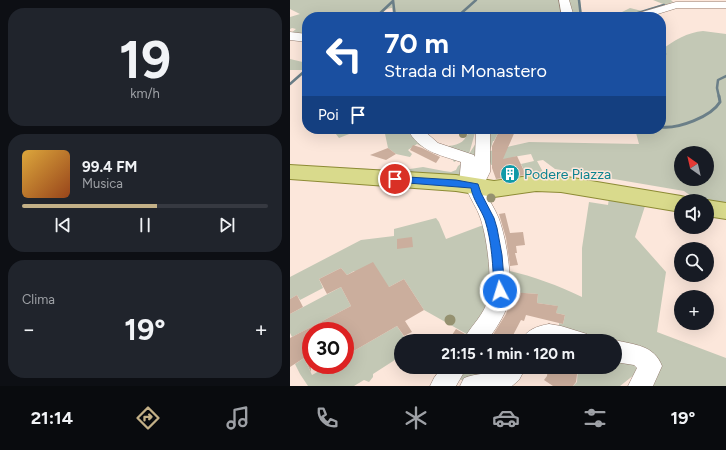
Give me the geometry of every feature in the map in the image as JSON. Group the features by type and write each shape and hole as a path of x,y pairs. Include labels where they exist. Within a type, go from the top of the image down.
{"main road":[{"path":"290,172 499,188 532,184 561,184 674,203"},
{"path":"714,209 726,211"}],"street":[{"path":"564,0 567,12"},
{"path":"653,12 676,5 726,5"},
{"path":"290,36 302,37"},
{"path":"418,134 422,140 433,149 468,160 470,165 471,185 489,218 497,255 500,291 497,304 491,317 479,334"},
{"path":"471,185 482,175 483,169 480,139 482,134"},
{"path":"622,352 641,356 651,366 640,386"},
{"path":"472,386 484,386 503,380 509,374"}],"green space":[{"path":"290,0 562,0 564,12 392,12 392,8 384,12 302,12 302,36 290,34 296,29 290,29 290,17 300,14 290,9"},
{"path":"567,0 580,0 581,12 570,12"},
{"path":"653,0 671,0 673,2 645,12 622,12 630,8 642,11 663,4"},
{"path":"703,31 726,34 726,206 714,203 714,194 688,194 684,191 555,169 543,160 537,161 543,172 541,176 529,180 521,164 534,161 531,154 513,157 513,160 491,165 483,140 484,134 498,134 493,141 490,151 529,142 639,144 636,134 666,134 666,46 692,33"},
{"path":"290,59 302,62 302,70 290,70"},
{"path":"336,134 349,134 339,138"},
{"path":"385,134 415,134 429,150 417,144 408,150 412,154 410,157 396,154 388,148"},
{"path":"468,134 475,134 469,154 476,143 475,160 447,150 448,146 456,145 462,142"},
{"path":"451,157 457,157 465,161 467,164 464,175 453,178 290,168 290,165 390,170 394,166 410,169 423,167 451,172 456,170 462,163 458,160 454,162"},
{"path":"609,198 646,203 635,237 666,272 657,332 726,358 726,386 648,386 653,375 622,347 622,334 570,334 553,329 559,328 559,323 563,324 565,315 556,313 557,306 537,303 538,294 507,292 506,270 545,281 582,297 582,248 589,202 608,205"},
{"path":"436,218 446,239 486,224 495,290 473,334 467,334 424,310 404,279 389,287 354,271 347,275 341,268 319,279 323,288 300,300 297,295 290,299 290,277 361,240 394,236 394,229"},
{"path":"341,287 351,306 321,322 302,322 302,332 292,337 290,333 290,314"},
{"path":"397,326 402,334 394,334 394,360 373,374 373,377 369,382 364,380 354,386 308,386 295,364 302,359 302,374 354,374 354,351"},
{"path":"622,357 629,357 639,371 620,386 573,386 577,382 578,374 622,374"},
{"path":"459,374 496,374 468,382 456,378"}],"building":[{"path":"498,134 514,134 503,159 517,156 526,175 496,179 492,168 492,146"},
{"path":"413,145 440,157 436,163 410,150"},
{"path":"388,148 396,154 386,160 370,155"},
{"path":"505,213 510,233 523,232 525,245 516,246 517,253 515,253 518,265 510,266 506,238 499,214"},
{"path":"412,237 413,247 397,249 397,239"},
{"path":"373,262 389,287 404,279 424,310 405,321 412,332 403,334 397,326 354,351 354,322 320,322 351,306 341,287 327,294 319,279 341,268 347,275"},
{"path":"511,292 538,294 537,303 558,306 556,313 565,315 563,324 526,315 524,321 521,320 514,334 493,334 506,314"},
{"path":"297,295 303,307 290,314 290,299"},
{"path":"456,329 465,334 453,334"},
{"path":"302,332 302,359 290,367 290,338"},
{"path":"547,374 577,374 576,382 573,386 553,386 544,380"}],"waterway":[{"path":"393,0 394,12"},
{"path":"463,12 476,0"},
{"path":"579,0 580,12"},
{"path":"381,12 393,1"},
{"path":"641,12 664,5"},
{"path":"290,84 302,73"},
{"path":"719,97 717,88 718,80 726,76"},
{"path":"666,127 685,124 709,113 720,102 719,96"}],"place":[{"name":"Podere Piazza","path":"510,174"}],"route":[{"path":"395,179 456,183 475,186 476,193 489,218 492,228 497,255 500,291"}]}
